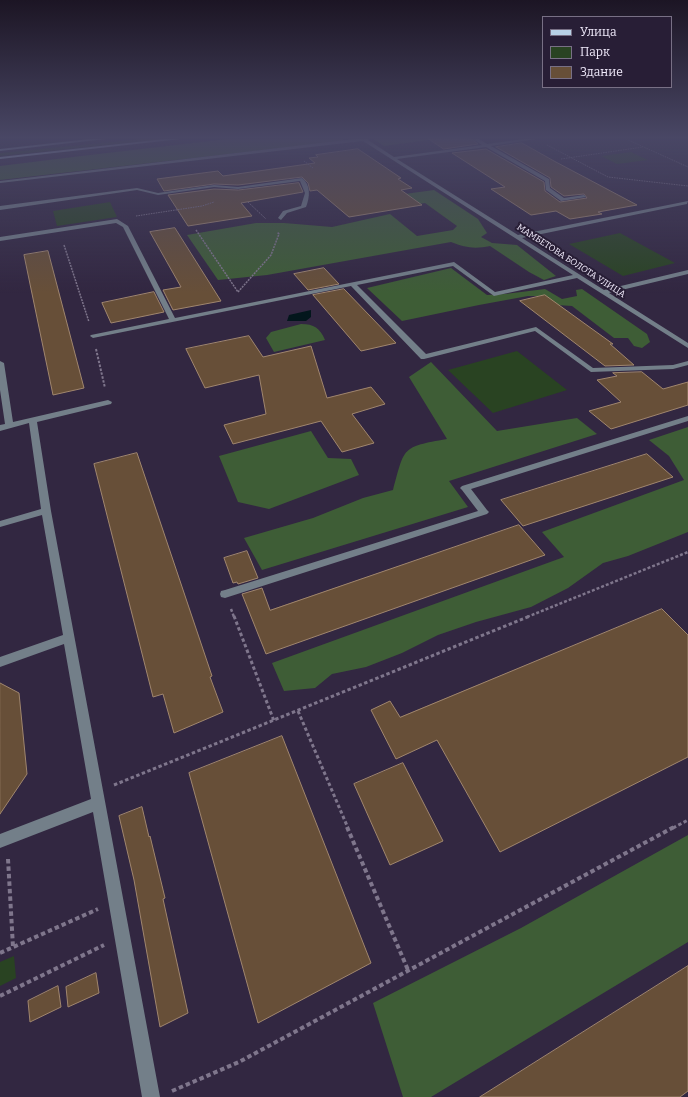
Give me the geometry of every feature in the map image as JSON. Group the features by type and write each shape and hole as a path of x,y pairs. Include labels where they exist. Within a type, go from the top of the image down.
{"street":[{"path":"0,208 128,190"},
{"path":"142,190 158,194 185,190"},
{"path":"281,218 285,212 303,207 307,200 308,190"},
{"name":"МАМБЕТОВА БОЛОТА УЛИЦА","path":"445,190 688,346"},
{"path":"550,190 563,200 584,196"},
{"path":"518,237 687,202"},
{"path":"0,239 117,222 125,226 129,232 173,320"},
{"path":"93,336 454,264 494,294 578,276"},
{"path":"604,292 688,272"},
{"path":"677,274 688,280"},
{"path":"353,285 424,357 536,329 591,370 673,367 688,362"},
{"path":"0,362 9,426"},
{"path":"0,428 108,402"},
{"path":"225,594 484,512 464,488 688,418"},
{"path":"33,420 46,511 151,1097"},
{"path":"0,524 46,511"},
{"path":"0,662 69,638"},
{"path":"3,840 98,798"}],"path":[{"path":"117,222 144,214 202,206 216,201"},
{"path":"249,202 270,224"},
{"path":"238,292 271,255 279,234 274,229"},
{"path":"59,230 93,336 108,402"},
{"path":"196,230 238,292 251,305"},
{"path":"98,798 274,721 688,552"},
{"path":"225,594 274,721"},
{"path":"298,711 408,970"},
{"path":"166,1094 239,1062 688,820"},
{"path":"3,840 13,946"},
{"path":"0,952 116,901"},
{"path":"0,996 123,936"}],"green space":[{"path":"434,190 478,219 487,233 481,237 492,243 517,245 556,276 544,280 529,272 490,246 470,247 461,246 451,242 267,275 218,280 187,235 256,223 284,223 332,227 390,214 417,236 453,230 457,226 425,203 405,206 390,196"},
{"path":"110,202 117,217 57,226 53,211"},
{"path":"620,233 675,263 623,276 569,244"},
{"path":"451,268 487,295 545,289 562,299 577,296 576,290 582,289 647,334 650,342 642,348 634,346 628,338 614,338 572,306 557,305 543,296 528,296 402,321 367,288"},
{"path":"301,324 313,326 319,330 325,340 274,352 266,338 271,332"},
{"path":"517,351 567,390 493,413 448,370"},
{"path":"431,362 497,431 577,418 597,434 449,481 468,507 262,570 244,538 313,518 363,498 393,490 400,465 407,451 421,444 447,439 409,377"},
{"path":"688,427 688,532 628,556 603,563 568,588 531,607 476,622 438,635 402,653 366,667 332,674 315,688 284,691 272,663 564,557 542,532 684,480 669,456 649,440"},
{"path":"311,431 328,458 351,459 359,475 269,509 238,502 219,456"},
{"path":"688,835 688,942 431,1097 403,1097 373,1003 521,928"},
{"path":"14,956 16,978 0,986 0,962"}],"shaded area":[{"path":"311,310 311,317 306,321 287,321 289,315"}],"building":[{"path":"205,190 302,190 303,192 241,203 252,216 188,226 168,195"},
{"path":"317,190 401,190 422,205 349,217"},
{"path":"493,190 545,190 560,202 587,198 584,194 564,196 556,190 609,190 637,205 598,212 602,214 570,219 556,211 531,215"},
{"path":"175,228 221,301 173,310 163,290 181,287 150,232"},
{"path":"48,251 84,388 53,395 24,255"},
{"path":"324,268 339,284 308,290 294,274"},
{"path":"344,289 396,343 361,351 313,295"},
{"path":"154,292 164,312 111,323 102,303"},
{"path":"545,295 613,344 610,344 634,365 605,366 520,301"},
{"path":"249,336 263,357 311,346 327,398 371,387 385,404 352,414 374,443 342,452 321,421 233,444 224,425 266,414 259,375 205,388 186,349"},
{"path":"642,372 663,389 688,382 688,405 611,429 589,411 621,402 597,380 617,376 613,373"},
{"path":"137,453 212,676 210,677 223,712 174,733 163,694 153,697 94,464"},
{"path":"647,454 673,477 523,526 501,500"},
{"path":"519,525 545,555 266,654 242,594 262,588 270,610"},
{"path":"247,551 258,578 238,584 237,582 233,583 224,558"},
{"path":"662,609 688,635 688,757 500,852 437,740 396,759 371,710 390,701 400,717"},
{"path":"0,683 19,693 27,774 0,814"},
{"path":"282,736 371,963 258,1023 189,773"},
{"path":"403,763 443,841 390,865 354,784"},
{"path":"142,807 165,898 163,899 188,1013 160,1027 134,880 119,816"},
{"path":"688,966 688,1091 680,1097 480,1097"},
{"path":"96,973 99,993 68,1007 66,987"},
{"path":"58,986 61,1007 30,1022 28,1001"}]}
